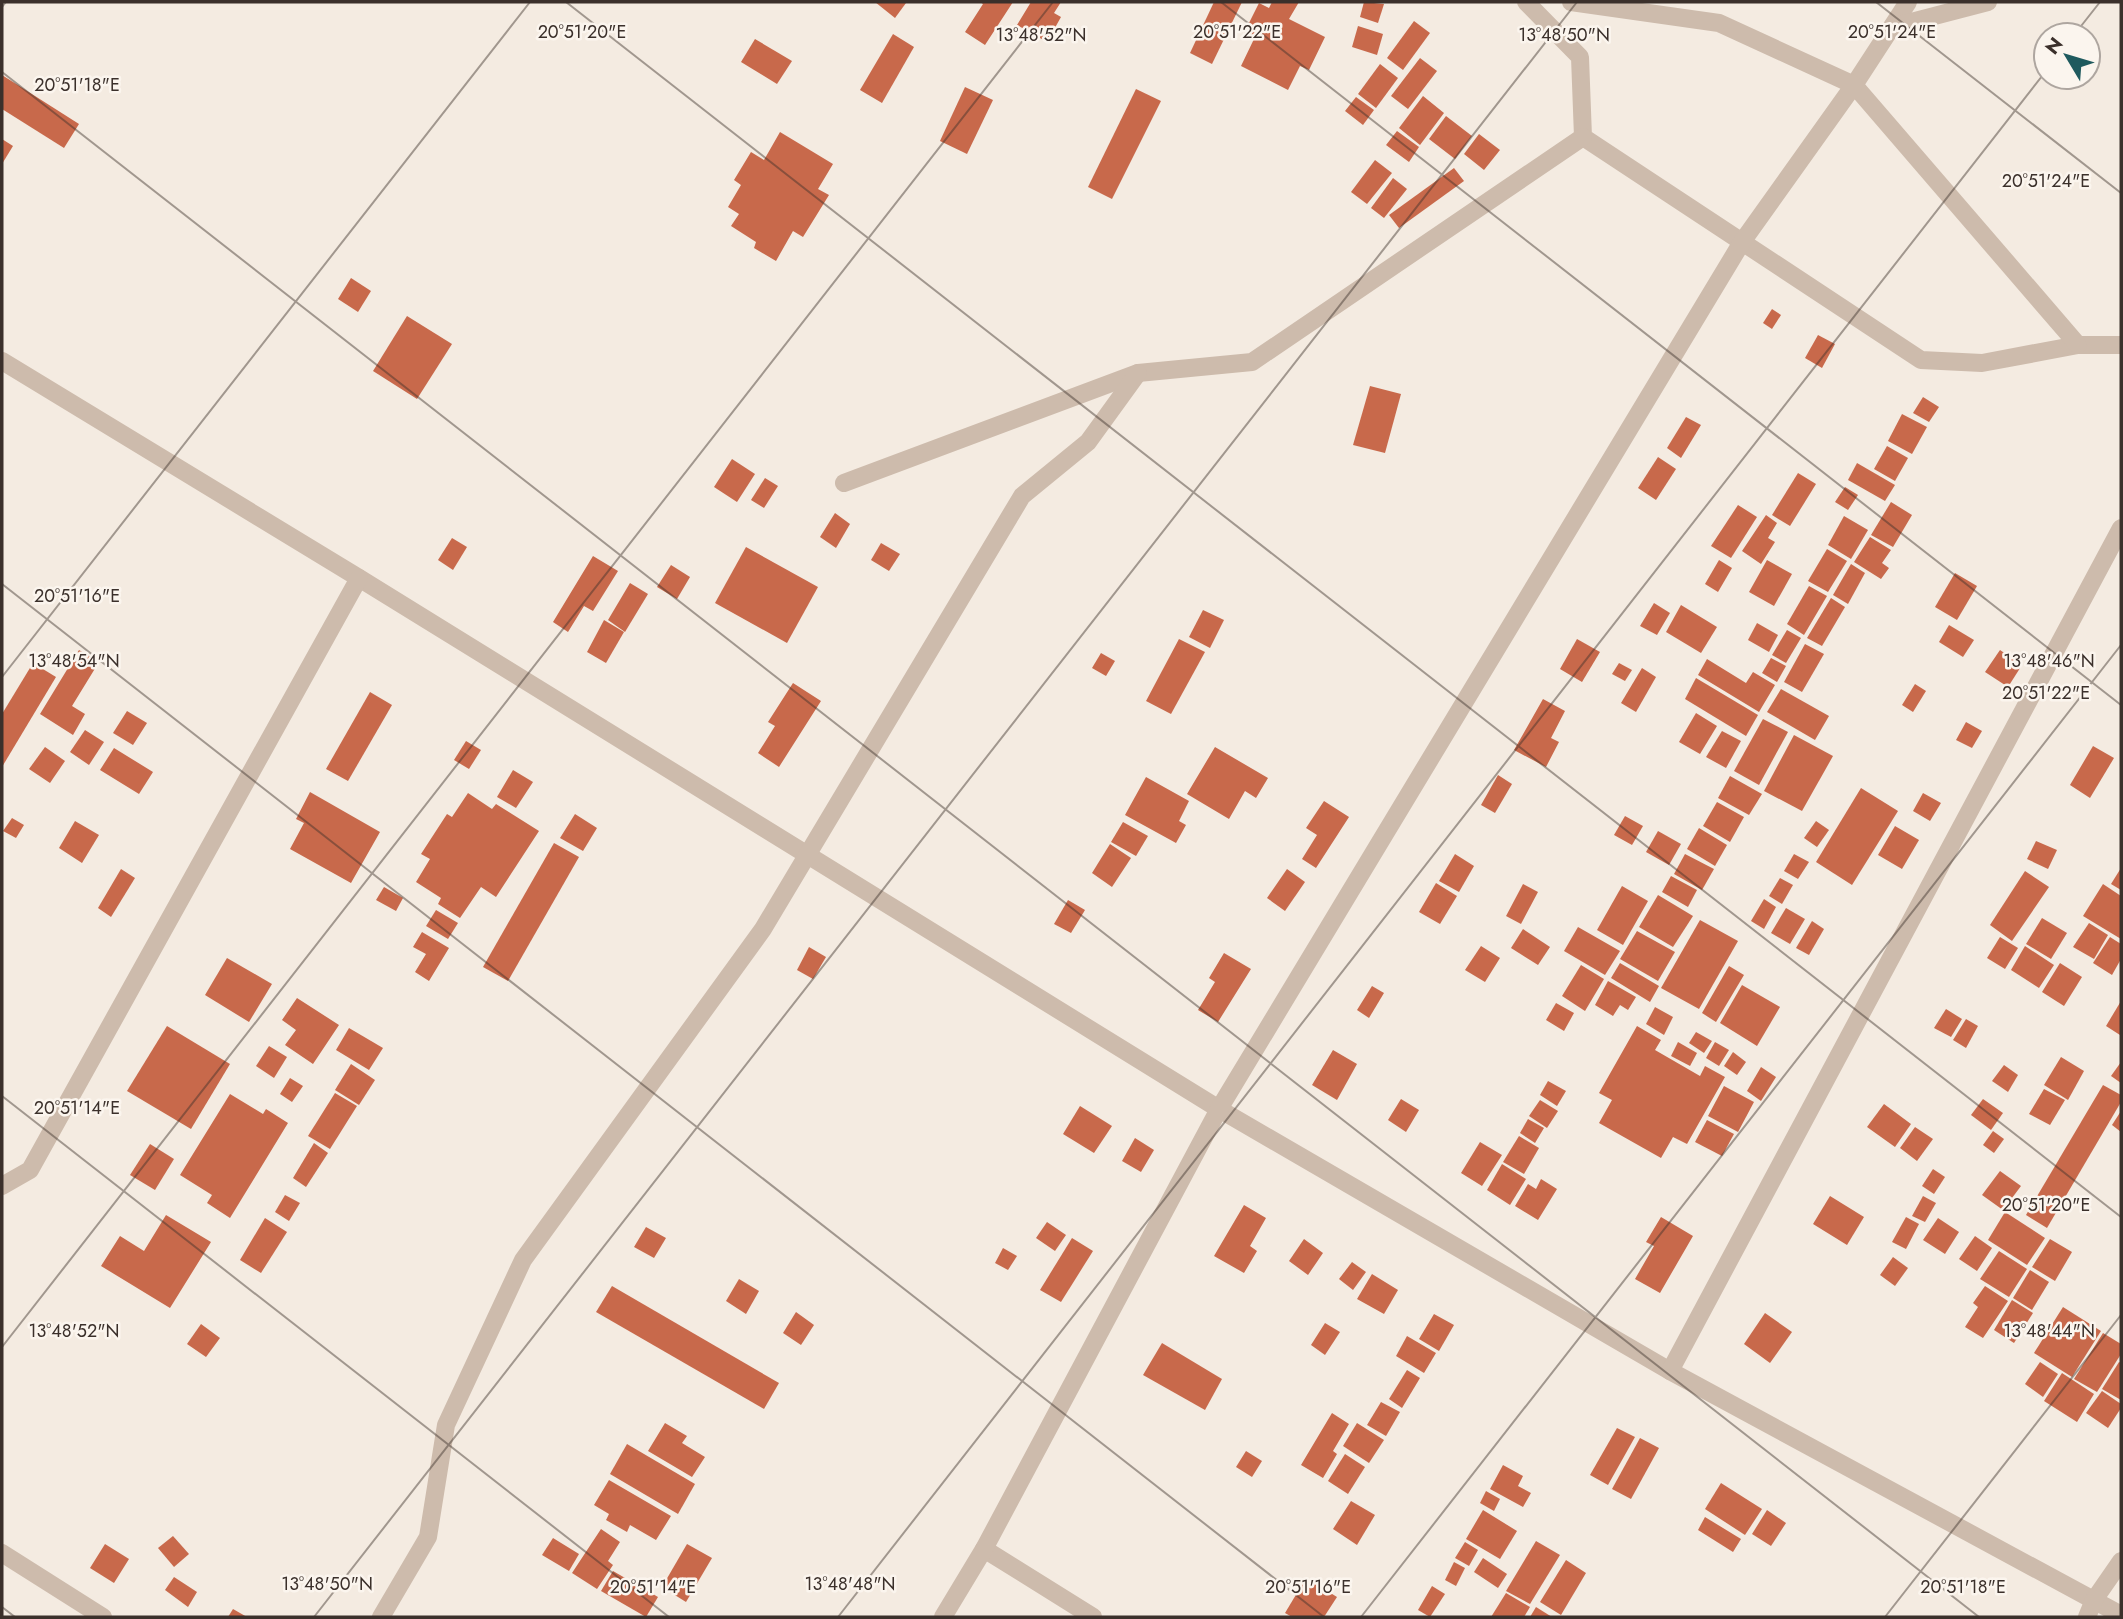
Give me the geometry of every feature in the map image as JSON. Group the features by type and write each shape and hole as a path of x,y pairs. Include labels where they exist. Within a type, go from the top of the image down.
{"street":[{"path":"1526,2 1580,57 1583,136"},
{"path":"1571,2 1719,23 1854,85 2078,345"},
{"path":"943,1617 984,1549 1219,1109 1742,242 1854,85 1908,2"},
{"path":"1892,27 1988,2"},
{"path":"1583,136 1921,360 1982,363 2078,345 2121,345"},
{"path":"844,483 1139,373 1252,362 1583,136"},
{"path":"2,361 1219,1109 1670,1371 2091,1609 2121,1615"},
{"path":"382,1617 428,1537 446,1425 523,1260 763,929 1022,496 1088,442 1139,373"},
{"path":"1670,1371 2121,528"},
{"path":"2,1186 30,1170 359,578"},
{"path":"984,1549 1093,1617"},
{"path":"2,1553 103,1617"},
{"path":"2091,1609 2121,1561"}],"building":[{"path":"875,2 905,2 906,3 895,18"},
{"path":"980,2 1013,2 985,45 965,32 983,4"},
{"path":"1031,2 1061,2 1054,13 1061,17 1047,42 1017,25"},
{"path":"1214,2 1242,2 1212,64 1190,53"},
{"path":"1272,2 1299,2 1289,19 1325,37 1309,70 1300,66 1288,90 1241,66 1254,39 1244,33 1259,3 1269,8"},
{"path":"1364,2 1384,4 1378,23 1360,17"},
{"path":"1414,21 1430,33 1403,70 1387,58"},
{"path":"1358,26 1383,34 1377,55 1352,47"},
{"path":"893,34 914,47 882,103 860,90"},
{"path":"755,39 792,61 777,84 741,62"},
{"path":"1420,58 1437,71 1408,109 1391,96"},
{"path":"1380,64 1398,78 1376,108 1358,94"},
{"path":"2,75 79,124 64,148 2,109"},
{"path":"965,87 993,100 967,154 940,141"},
{"path":"1136,89 1161,101 1112,199 1088,187"},
{"path":"1423,96 1444,113 1420,145 1399,128"},
{"path":"1356,97 1374,110 1363,125 1345,111"},
{"path":"1446,116 1472,136 1455,159 1429,139"},
{"path":"1397,131 1419,147 1409,162 1386,145"},
{"path":"780,132 833,164 818,189 829,195 803,237 793,231 776,261 754,248 756,242 731,226 739,214 728,207 741,185 734,180 751,152 764,160"},
{"path":"1479,134 1500,150 1484,170 1464,154"},
{"path":"2,139 13,146 2,164"},
{"path":"1375,160 1392,173 1367,204 1351,192"},
{"path":"1454,168 1464,181 1399,228 1389,215"},
{"path":"1393,178 1407,189 1384,218 1371,208"},
{"path":"351,278 371,291 358,312 338,299"},
{"path":"1772,309 1781,315 1772,329 1763,323"},
{"path":"407,316 452,344 417,399 373,371"},
{"path":"1818,335 1835,344 1822,368 1805,358"},
{"path":"1370,386 1401,394 1385,453 1353,445"},
{"path":"1923,397 1939,407 1929,422 1913,413"},
{"path":"1902,414 1927,427 1912,454 1888,441"},
{"path":"1686,417 1701,425 1681,458 1667,448"},
{"path":"1887,446 1908,458 1895,481 1874,469"},
{"path":"1658,457 1676,469 1656,500 1638,488"},
{"path":"732,459 755,474 737,502 714,487"},
{"path":"1857,463 1895,485 1885,501 1848,480"},
{"path":"1798,473 1816,484 1790,526 1772,515"},
{"path":"765,478 778,486 764,508 751,500"},
{"path":"1845,487 1858,495 1848,510 1835,502"},
{"path":"1891,502 1912,515 1893,547 1871,535"},
{"path":"1738,505 1757,517 1731,558 1711,546"},
{"path":"835,513 850,524 836,548 820,537"},
{"path":"1766,515 1777,523 1768,538 1775,542 1761,564 1742,551"},
{"path":"1844,516 1868,530 1851,559 1828,545"},
{"path":"1870,537 1891,550 1882,563 1889,568 1881,579 1854,562"},
{"path":"452,538 467,547 453,570 438,560"},
{"path":"881,543 900,554 889,571 871,560"},
{"path":"746,547 818,587 787,643 715,603"},
{"path":"1827,549 1847,561 1828,592 1808,581"},
{"path":"593,556 618,571 593,611 584,606 568,632 553,622"},
{"path":"1719,560 1732,568 1718,592 1705,584"},
{"path":"1767,560 1792,574 1774,606 1749,592"},
{"path":"1851,564 1865,573 1848,604 1833,595"},
{"path":"671,565 690,577 677,599 657,587"},
{"path":"1955,573 1977,586 1957,620 1935,607"},
{"path":"630,583 648,594 625,632 608,620"},
{"path":"1809,586 1827,596 1804,635 1787,624"},
{"path":"1831,598 1845,607 1822,646 1807,638"},
{"path":"1654,603 1670,613 1657,635 1640,626"},
{"path":"1681,605 1717,627 1701,653 1666,632"},
{"path":"1203,610 1224,620 1210,648 1189,637"},
{"path":"604,620 624,632 606,663 587,652"},
{"path":"1757,623 1778,635 1769,652 1748,640"},
{"path":"1949,625 1974,640 1963,657 1939,642"},
{"path":"1787,630 1801,638 1786,663 1772,655"},
{"path":"1179,639 1205,652 1171,714 1146,701"},
{"path":"1577,639 1600,652 1582,682 1560,669"},
{"path":"1805,644 1824,654 1802,692 1784,682"},
{"path":"79,650 99,662 72,706 85,714 73,735 40,714"},
{"path":"2000,650 2022,665 2008,687 1985,672"},
{"path":"1101,653 1115,661 1106,676 1092,668"},
{"path":"1771,658 1786,666 1777,682 1762,673"},
{"path":"1707,659 1746,683 1753,672 1775,685 1759,712 1698,675"},
{"path":"33,663 56,677 2,767 2,714"},
{"path":"1619,663 1632,670 1625,681 1612,674"},
{"path":"1642,668 1656,677 1636,712 1621,703"},
{"path":"1696,678 1758,715 1746,736 1685,699"},
{"path":"793,683 821,701 779,767 758,753 775,726 768,722"},
{"path":"1915,684 1926,691 1913,712 1902,705"},
{"path":"1781,689 1829,716 1815,740 1767,712"},
{"path":"370,692 392,705 348,781 326,769"},
{"path":"1543,699 1565,711 1551,738 1559,742 1546,767 1514,750"},
{"path":"127,711 147,723 133,745 113,733"},
{"path":"1696,713 1717,726 1700,754 1679,742"},
{"path":"1763,719 1788,732 1759,785 1734,771"},
{"path":"1966,722 1982,731 1972,748 1956,740"},
{"path":"85,730 104,742 89,765 70,752"},
{"path":"1722,731 1741,741 1726,768 1706,757"},
{"path":"1794,735 1833,756 1802,811 1764,791"},
{"path":"466,741 481,750 469,769 454,760"},
{"path":"2093,746 2114,758 2090,798 2070,785"},
{"path":"45,747 65,761 50,783 29,769"},
{"path":"1215,747 1268,778 1256,798 1245,791 1229,819 1187,794"},
{"path":"114,748 153,772 139,794 100,770"},
{"path":"513,770 533,782 516,808 497,797"},
{"path":"1498,775 1512,784 1495,813 1481,805"},
{"path":"1730,776 1762,794 1749,815 1718,798"},
{"path":"1146,777 1189,801 1179,821 1186,825 1176,843 1125,815"},
{"path":"1861,788 1898,811 1852,885 1816,862"},
{"path":"310,792 380,832 351,883 290,849 304,823 296,819"},
{"path":"468,793 492,809 496,804 539,831 496,897 481,887 460,918 438,904 441,898 416,882 430,859 421,854 447,814 452,817"},
{"path":"1923,793 1941,803 1930,821 1913,811"},
{"path":"1324,801 1349,817 1316,868 1302,859 1317,835 1306,828"},
{"path":"1717,802 1744,817 1730,842 1703,826"},
{"path":"575,814 597,828 583,851 560,838"},
{"path":"1625,816 1643,826 1632,845 1614,835"},
{"path":"12,818 24,825 16,838 3,831"},
{"path":"75,821 99,835 82,863 59,848"},
{"path":"1816,821 1829,830 1817,847 1804,838"},
{"path":"1123,822 1148,836 1136,856 1111,842"},
{"path":"1895,826 1919,840 1902,869 1878,855"},
{"path":"1699,828 1727,845 1715,866 1687,849"},
{"path":"1658,831 1681,844 1669,865 1646,852"},
{"path":"2036,841 2057,850 2048,869 2027,859"},
{"path":"554,843 579,857 508,981 483,967"},
{"path":"1110,844 1131,858 1112,887 1092,873"},
{"path":"1455,854 1474,866 1459,892 1439,881"},
{"path":"1685,854 1714,869 1702,890 1674,874"},
{"path":"1794,854 1809,862 1798,879 1784,871"},
{"path":"2121,868 2121,890 2111,884"},
{"path":"121,869 135,878 111,917 98,908"},
{"path":"1287,869 1305,882 1285,911 1267,898"},
{"path":"2025,871 2049,887 2012,941 1990,925"},
{"path":"1671,876 1697,890 1688,907 1662,892"},
{"path":"1780,878 1793,885 1782,904 1769,896"},
{"path":"1436,883 1457,896 1440,924 1419,912"},
{"path":"1523,884 1538,892 1521,924 1506,916"},
{"path":"2103,884 2121,896 2121,939 2083,916"},
{"path":"1622,886 1648,901 1623,945 1597,930"},
{"path":"384,887 403,898 396,911 376,900"},
{"path":"1658,895 1693,916 1673,947 1639,927"},
{"path":"1764,899 1776,907 1764,929 1751,921"},
{"path":"1068,900 1085,910 1071,933 1054,924"},
{"path":"1786,908 1805,919 1790,944 1771,933"},
{"path":"436,910 458,923 448,939 426,926"},
{"path":"2042,918 2067,933 2051,959 2026,944"},
{"path":"1700,920 1738,941 1699,1009 1661,988"},
{"path":"1812,921 1824,929 1809,955 1796,948"},
{"path":"2089,923 2108,935 2094,959 2073,947"},
{"path":"1578,927 1620,951 1605,975 1564,951"},
{"path":"1523,929 1550,947 1538,965 1511,948"},
{"path":"1637,931 1675,952 1658,981 1620,959"},
{"path":"422,932 449,948 429,981 415,972 426,954 413,947"},
{"path":"2000,937 2018,948 2005,969 1987,958"},
{"path":"2110,937 2121,944 2121,959 2112,975 2093,963"},
{"path":"1481,946 1500,958 1485,982 1465,970"},
{"path":"2025,946 2054,965 2039,988 2011,970"},
{"path":"809,947 826,957 813,979 797,970"},
{"path":"1224,953 1251,969 1218,1022 1198,1010 1215,982 1209,978"},
{"path":"227,958 272,984 249,1022 205,995"},
{"path":"1620,963 1659,986 1650,1002 1611,978"},
{"path":"2060,963 2082,977 2064,1006 2042,992"},
{"path":"1581,965 1604,979 1585,1011 1562,996"},
{"path":"1729,966 1744,975 1716,1022 1702,1013"},
{"path":"1608,981 1636,997 1628,1010 1620,1005 1613,1016 1595,1005"},
{"path":"1742,985 1780,1007 1757,1046 1720,1023"},
{"path":"1372,986 1384,993 1369,1018 1357,1010"},
{"path":"297,998 339,1025 313,1064 285,1045 296,1030 282,1020"},
{"path":"2121,1001 2121,1034 2120,1035 2106,1026"},
{"path":"1556,1003 1574,1013 1564,1031 1546,1020"},
{"path":"1655,1007 1673,1017 1664,1035 1646,1024"},
{"path":"1946,1009 1962,1019 1951,1037 1934,1028"},
{"path":"1966,1019 1978,1026 1966,1048 1953,1040"},
{"path":"167,1026 230,1064 191,1129 127,1091"},
{"path":"1637,1026 1661,1040 1655,1050 1700,1076 1705,1066 1725,1077 1687,1144 1673,1137 1661,1158 1599,1123 1612,1100 1599,1093"},
{"path":"349,1028 383,1048 369,1070 336,1050"},
{"path":"1696,1032 1712,1041 1704,1053 1689,1043"},
{"path":"1678,1042 1697,1053 1690,1066 1671,1056"},
{"path":"1715,1042 1729,1050 1719,1066 1706,1058"},
{"path":"269,1046 287,1057 274,1078 256,1066"},
{"path":"1333,1050 1357,1064 1337,1100 1312,1085"},
{"path":"1733,1052 1746,1062 1737,1075 1724,1066"},
{"path":"2061,1057 2084,1071 2068,1100 2044,1085"},
{"path":"2121,1062 2121,1083 2111,1076"},
{"path":"351,1064 375,1080 359,1105 335,1090"},
{"path":"2004,1065 2018,1075 2008,1092 1992,1081"},
{"path":"1761,1067 1776,1077 1761,1101 1747,1091"},
{"path":"290,1078 303,1086 292,1102 280,1094"},
{"path":"1548,1081 1566,1091 1557,1106 1540,1095"},
{"path":"2103,1085 2121,1095 2121,1102 2047,1228 2026,1215"},
{"path":"1724,1086 1754,1102 1738,1132 1708,1116"},
{"path":"2044,1089 2065,1100 2050,1125 2029,1114"},
{"path":"335,1093 357,1106 330,1149 308,1136"},
{"path":"230,1094 263,1114 266,1109 288,1123 230,1218 207,1203 212,1195 180,1175"},
{"path":"1401,1099 1419,1110 1406,1132 1388,1120"},
{"path":"1983,1099 2003,1113 1991,1130 1971,1115"},
{"path":"1540,1100 1558,1111 1547,1128 1529,1116"},
{"path":"1884,1104 1911,1124 1895,1147 1867,1127"},
{"path":"1080,1106 1112,1126 1094,1153 1063,1134"},
{"path":"2121,1111 2121,1132 2112,1125"},
{"path":"1528,1119 1544,1128 1535,1143 1520,1133"},
{"path":"1707,1120 1734,1134 1722,1156 1695,1142"},
{"path":"1915,1127 1933,1139 1917,1161 1900,1148"},
{"path":"1993,1131 2004,1139 1994,1153 1983,1145"},
{"path":"1519,1136 1539,1148 1524,1174 1503,1162"},
{"path":"1135,1138 1154,1150 1141,1172 1122,1161"},
{"path":"1480,1142 1502,1155 1482,1186 1461,1173"},
{"path":"314,1143 328,1153 306,1187 293,1178"},
{"path":"150,1144 174,1159 155,1190 130,1175"},
{"path":"1502,1164 1526,1179 1510,1205 1487,1190"},
{"path":"1933,1169 1945,1177 1934,1194 1922,1186"},
{"path":"2000,1171 2021,1186 2003,1210 1982,1195"},
{"path":"1541,1179 1557,1189 1538,1220 1515,1206 1528,1184 1536,1189"},
{"path":"285,1195 300,1203 289,1221 275,1212"},
{"path":"1830,1196 1864,1217 1847,1245 1813,1224"},
{"path":"1923,1196 1936,1203 1925,1222 1912,1216"},
{"path":"1244,1205 1266,1218 1250,1246 1257,1251 1244,1273 1214,1256"},
{"path":"2005,1212 2045,1238 2027,1265 1988,1240"},
{"path":"166,1215 211,1242 170,1308 101,1266 120,1236 144,1251"},
{"path":"1661,1217 1693,1236 1660,1293 1635,1279 1654,1246 1646,1242"},
{"path":"1906,1217 1919,1224 1906,1249 1892,1242"},
{"path":"265,1218 287,1232 261,1273 240,1260"},
{"path":"1938,1218 1959,1232 1945,1254 1923,1240"},
{"path":"1047,1222 1066,1235 1055,1251 1036,1238"},
{"path":"646,1227 666,1238 654,1258 634,1247"},
{"path":"1975,1236 1992,1248 1977,1271 1959,1259"},
{"path":"1072,1238 1093,1251 1061,1302 1040,1290"},
{"path":"1304,1239 1323,1253 1308,1275 1289,1261"},
{"path":"2050,1239 2072,1252 2055,1281 2032,1267"},
{"path":"1003,1248 1017,1256 1008,1270 995,1263"},
{"path":"1999,1251 2027,1269 2009,1297 1980,1279"},
{"path":"1893,1257 1908,1268 1895,1286 1880,1275"},
{"path":"1352,1262 1366,1272 1353,1290 1339,1279"},
{"path":"2030,1270 2049,1282 2032,1310 2013,1298"},
{"path":"1372,1274 1398,1290 1384,1314 1357,1299"},
{"path":"739,1279 759,1291 746,1314 726,1301"},
{"path":"612,1286 779,1383 764,1409 596,1312"},
{"path":"1985,1286 2008,1301 1983,1338 1965,1327 1978,1307 1973,1303"},
{"path":"2012,1300 2033,1313 2014,1343 1994,1330"},
{"path":"2063,1307 2101,1331 2072,1377 2034,1353"},
{"path":"796,1312 814,1325 801,1345 783,1333"},
{"path":"1765,1313 1792,1332 1770,1363 1744,1344"},
{"path":"1434,1314 1454,1325 1439,1351 1419,1339"},
{"path":"1325,1323 1340,1332 1325,1355 1311,1345"},
{"path":"201,1324 220,1338 206,1357 187,1344"},
{"path":"2103,1333 2121,1344 2121,1354 2097,1392 2074,1379"},
{"path":"1407,1336 1436,1353 1424,1373 1396,1356"},
{"path":"1162,1343 1222,1379 1205,1410 1143,1375"},
{"path":"2040,1362 2058,1374 2043,1397 2025,1384"},
{"path":"2119,1362 2121,1363 2121,1400 2102,1389"},
{"path":"1407,1370 1420,1378 1402,1408 1389,1399"},
{"path":"2062,1373 2094,1394 2077,1422 2044,1401"},
{"path":"2102,1391 2121,1404 2108,1428 2086,1413"},
{"path":"1381,1402 1400,1412 1386,1436 1367,1425"},
{"path":"1332,1413 1349,1424 1333,1451 1337,1454 1323,1478 1301,1465"},
{"path":"665,1423 687,1436 682,1443 705,1457 692,1477 648,1451"},
{"path":"1357,1423 1384,1440 1369,1463 1343,1446"},
{"path":"1617,1428 1635,1437 1608,1485 1590,1475"},
{"path":"1640,1438 1659,1448 1631,1499 1612,1489"},
{"path":"627,1444 695,1484 678,1514 610,1474"},
{"path":"1246,1451 1262,1461 1252,1477 1236,1467"},
{"path":"1345,1454 1365,1467 1348,1494 1328,1481"},
{"path":"1503,1465 1523,1476 1518,1486 1531,1493 1523,1507 1490,1489"},
{"path":"609,1480 671,1516 656,1540 630,1525 627,1532 606,1520 609,1514 594,1505"},
{"path":"1721,1483 1762,1509 1745,1535 1705,1509"},
{"path":"1486,1491 1500,1499 1494,1511 1480,1503"},
{"path":"1351,1501 1375,1515 1357,1545 1333,1529"},
{"path":"1483,1510 1517,1531 1500,1559 1466,1539"},
{"path":"1767,1510 1786,1523 1771,1546 1752,1534"},
{"path":"1705,1517 1741,1539 1733,1552 1698,1530"},
{"path":"601,1529 620,1542 608,1561 613,1565 597,1589 572,1573"},
{"path":"173,1536 189,1554 174,1567 158,1548"},
{"path":"553,1538 579,1554 569,1571 542,1555"},
{"path":"1536,1541 1560,1555 1530,1604 1506,1591"},
{"path":"1465,1542 1478,1550 1469,1566 1455,1558"},
{"path":"105,1544 129,1559 114,1583 90,1568"},
{"path":"687,1544 712,1558 686,1602 662,1587"},
{"path":"1483,1558 1507,1574 1498,1588 1474,1572"},
{"path":"1566,1560 1586,1573 1561,1615 1540,1602"},
{"path":"1454,1562 1465,1568 1456,1586 1445,1580"},
{"path":"613,1571 658,1597 646,1617 601,1591"},
{"path":"174,1577 197,1592 188,1607 165,1590"},
{"path":"1306,1578 1337,1597 1324,1617 1292,1617 1285,1613"},
{"path":"1432,1586 1445,1594 1430,1617 1418,1610"},
{"path":"1506,1593 1530,1607 1524,1617 1491,1617"},
{"path":"1536,1607 1552,1617 1530,1617"},
{"path":"233,1609 247,1617 228,1617"}]}
